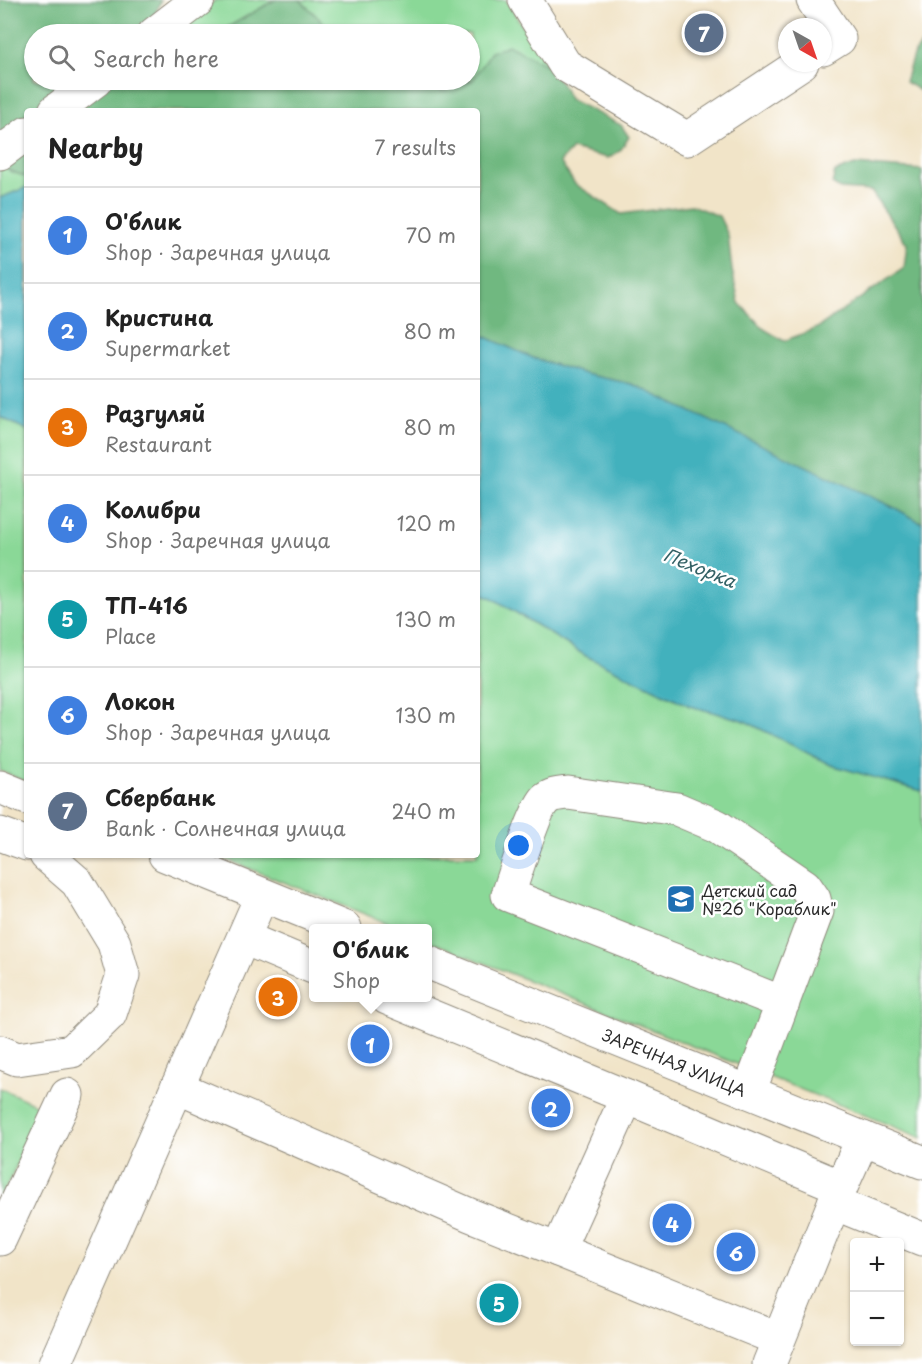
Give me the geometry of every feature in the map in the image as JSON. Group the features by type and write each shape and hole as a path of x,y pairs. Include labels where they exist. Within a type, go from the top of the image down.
{"street":[{"path":"167,24 198,0"},
{"path":"525,0 565,65 687,139 788,72"},
{"path":"813,0 825,18"},
{"path":"832,28 839,39 832,43"},
{"path":"59,108 83,90"},
{"path":"0,153 24,134"},
{"path":"0,787 24,797"},
{"path":"749,1092 783,1003 816,911 814,899 805,886 717,826 677,809 568,793 554,795 544,800 508,896 783,1003"},
{"path":"0,834 24,843"},
{"path":"0,1052 17,1059 72,1051 110,1014 123,975 114,943 77,882 49,858"},
{"path":"172,858 335,924"},
{"path":"55,1364 262,895"},
{"path":"244,938 309,965"},
{"name":"ЗАРЕЧНАЯ УЛИЦА","path":"432,964 922,1162"},
{"path":"397,1002 627,1097 838,1195 922,1239"},
{"path":"177,1087 470,1215 558,1250 774,1351 862,1138"},
{"path":"0,1239 66,1095"},
{"path":"558,1250 627,1097"}],"green space":[{"path":"0,0 161,0 151,24 24,24 24,90 480,90 480,69 491,52 508,45 548,66 561,83 569,99 621,125 629,137 620,151 608,158 572,149 560,162 575,184 621,214 691,205 719,216 728,235 739,303 764,329 784,341 817,328 904,268 907,244 871,191 840,189 832,184 835,172 855,165 922,170 922,523 895,508 632,384 585,374 533,358 480,334 480,108 24,108 24,176 10,171 0,161"},
{"path":"216,0 275,0 233,24 184,24"},
{"path":"275,0 300,0 325,24 233,24"},
{"path":"300,0 506,0 548,66 491,52 480,69 480,24 325,24"},
{"path":"922,44 922,92 905,82 913,55"},
{"path":"0,161 10,171 24,176 24,188 0,198"},
{"path":"0,417 24,429 24,781 0,771"},
{"path":"480,593 491,597 586,656 690,706 743,720 831,765 922,791 922,1138 432,942 432,924 390,924 223,858 480,858"},
{"path":"0,1088 44,1108 0,1200"}],"water":[{"path":"24,188 24,429 0,417 0,198"},
{"name":"Пехорка","path":"480,334 533,358 585,374 632,384 895,508 922,523 922,791 831,765 743,720 690,706 586,656 491,597 480,593"}],"place":[{"name":"Сбербанк","path":"704,33"},
{"name":"Детский сад №26 \"Кораблик\"","path":"681,899"},
{"name":"Разгуляй","path":"278,997"},
{"name":"О'блик","path":"370,1044"},
{"name":"Кристина","path":"551,1108"},
{"name":"Колибри","path":"672,1223"},
{"name":"Локон","path":"736,1252"},
{"name":"ТП-416","path":"499,1303"}]}
